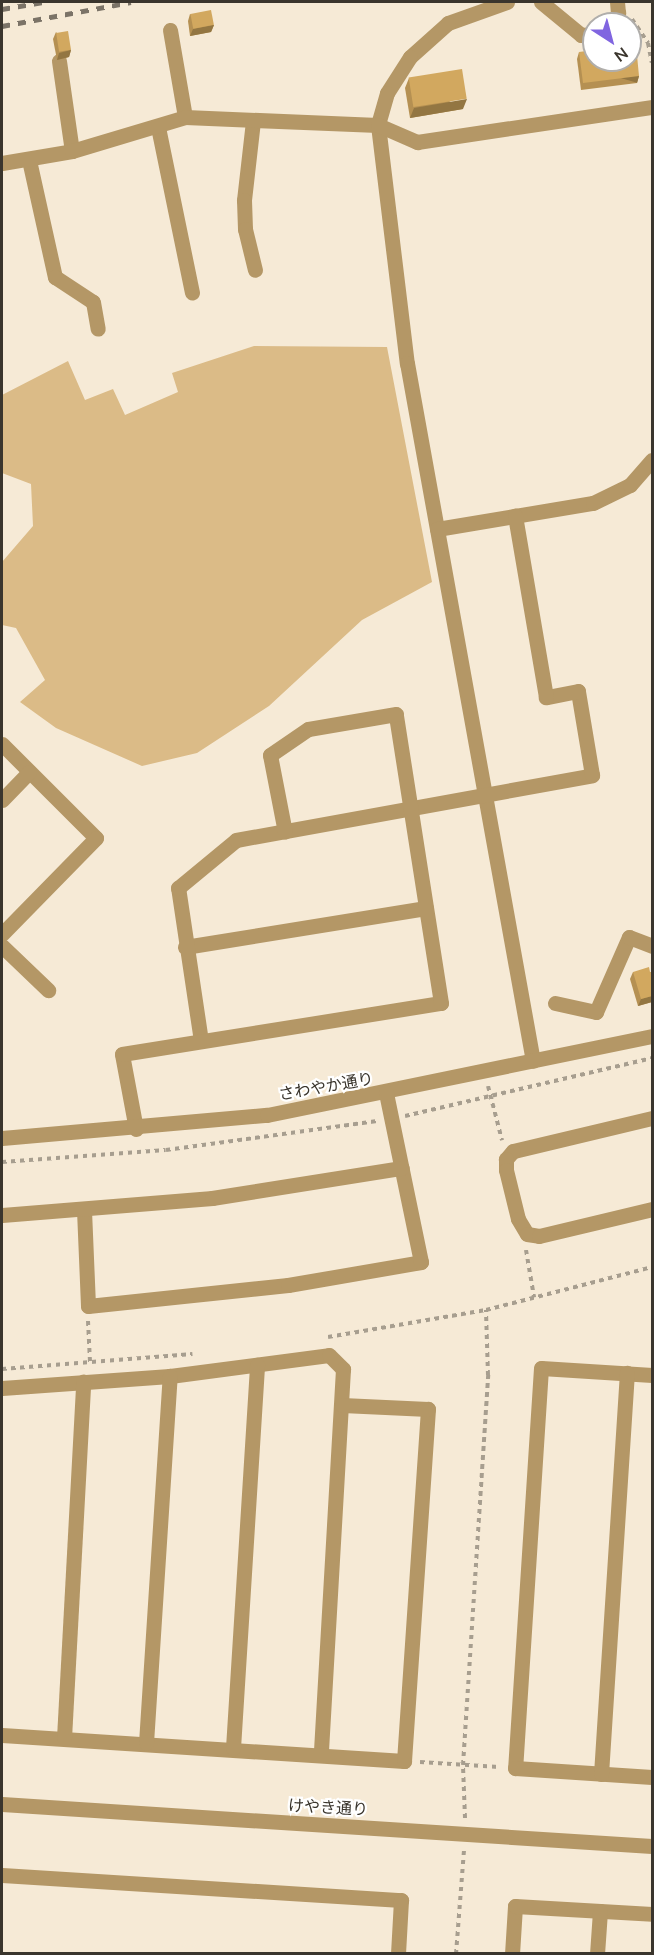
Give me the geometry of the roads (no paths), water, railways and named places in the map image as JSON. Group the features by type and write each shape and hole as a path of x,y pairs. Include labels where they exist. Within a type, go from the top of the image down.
{"street":[{"path":"507,2 448,23 410,57 387,93 378,125 408,363 483,796 533,1061"},
{"path":"541,2 582,35"},
{"path":"170,30 185,117"},
{"path":"59,61 72,151"},
{"path":"2,163 72,151 185,117 378,125 417,142 652,107"},
{"path":"253,121 244,200 245,229 255,270"},
{"path":"158,127 192,293"},
{"path":"29,160 54,277 93,302 98,328"},
{"path":"436,529 593,503 630,485 652,460"},
{"path":"201,1041 185,947 178,888 236,840 411,810 592,775 578,692 546,697 515,516"},
{"path":"136,1129 122,1054 441,1003 396,714 308,729 270,755 285,832"},
{"path":"2,744 96,838 2,934"},
{"path":"2,800 29,772"},
{"path":"185,947 426,908"},
{"path":"555,1003 596,1012 629,937 652,945"},
{"path":"2,946 48,990"},
{"name":"さわやか通り","path":"2,1138 136,1129 267,1114 386,1093 652,1036"},
{"path":"84,1210 88,1306 288,1285 421,1262 386,1093"},
{"path":"652,1118 513,1150 506,1159 522,1229 539,1236 652,1209"},
{"path":"2,1215 212,1198 402,1168"},
{"path":"2,1388 170,1376 329,1355 343,1369 321,1754"},
{"path":"233,1748 257,1365"},
{"path":"652,1375 541,1368 515,1768 652,1777"},
{"path":"601,1774 627,1373"},
{"path":"146,1743 170,1376"},
{"path":"64,1738 83,1382"},
{"path":"2,1735 233,1748 404,1761 428,1409 342,1405"},
{"name":"けやき通り","path":"2,1804 652,1846"},
{"path":"2,1875 401,1900 398,1953"},
{"path":"512,1953 515,1906 652,1914"},
{"path":"597,1953 600,1911"}],"railway":[{"path":"2,9 44,2"},
{"path":"2,26 131,2"}]}
